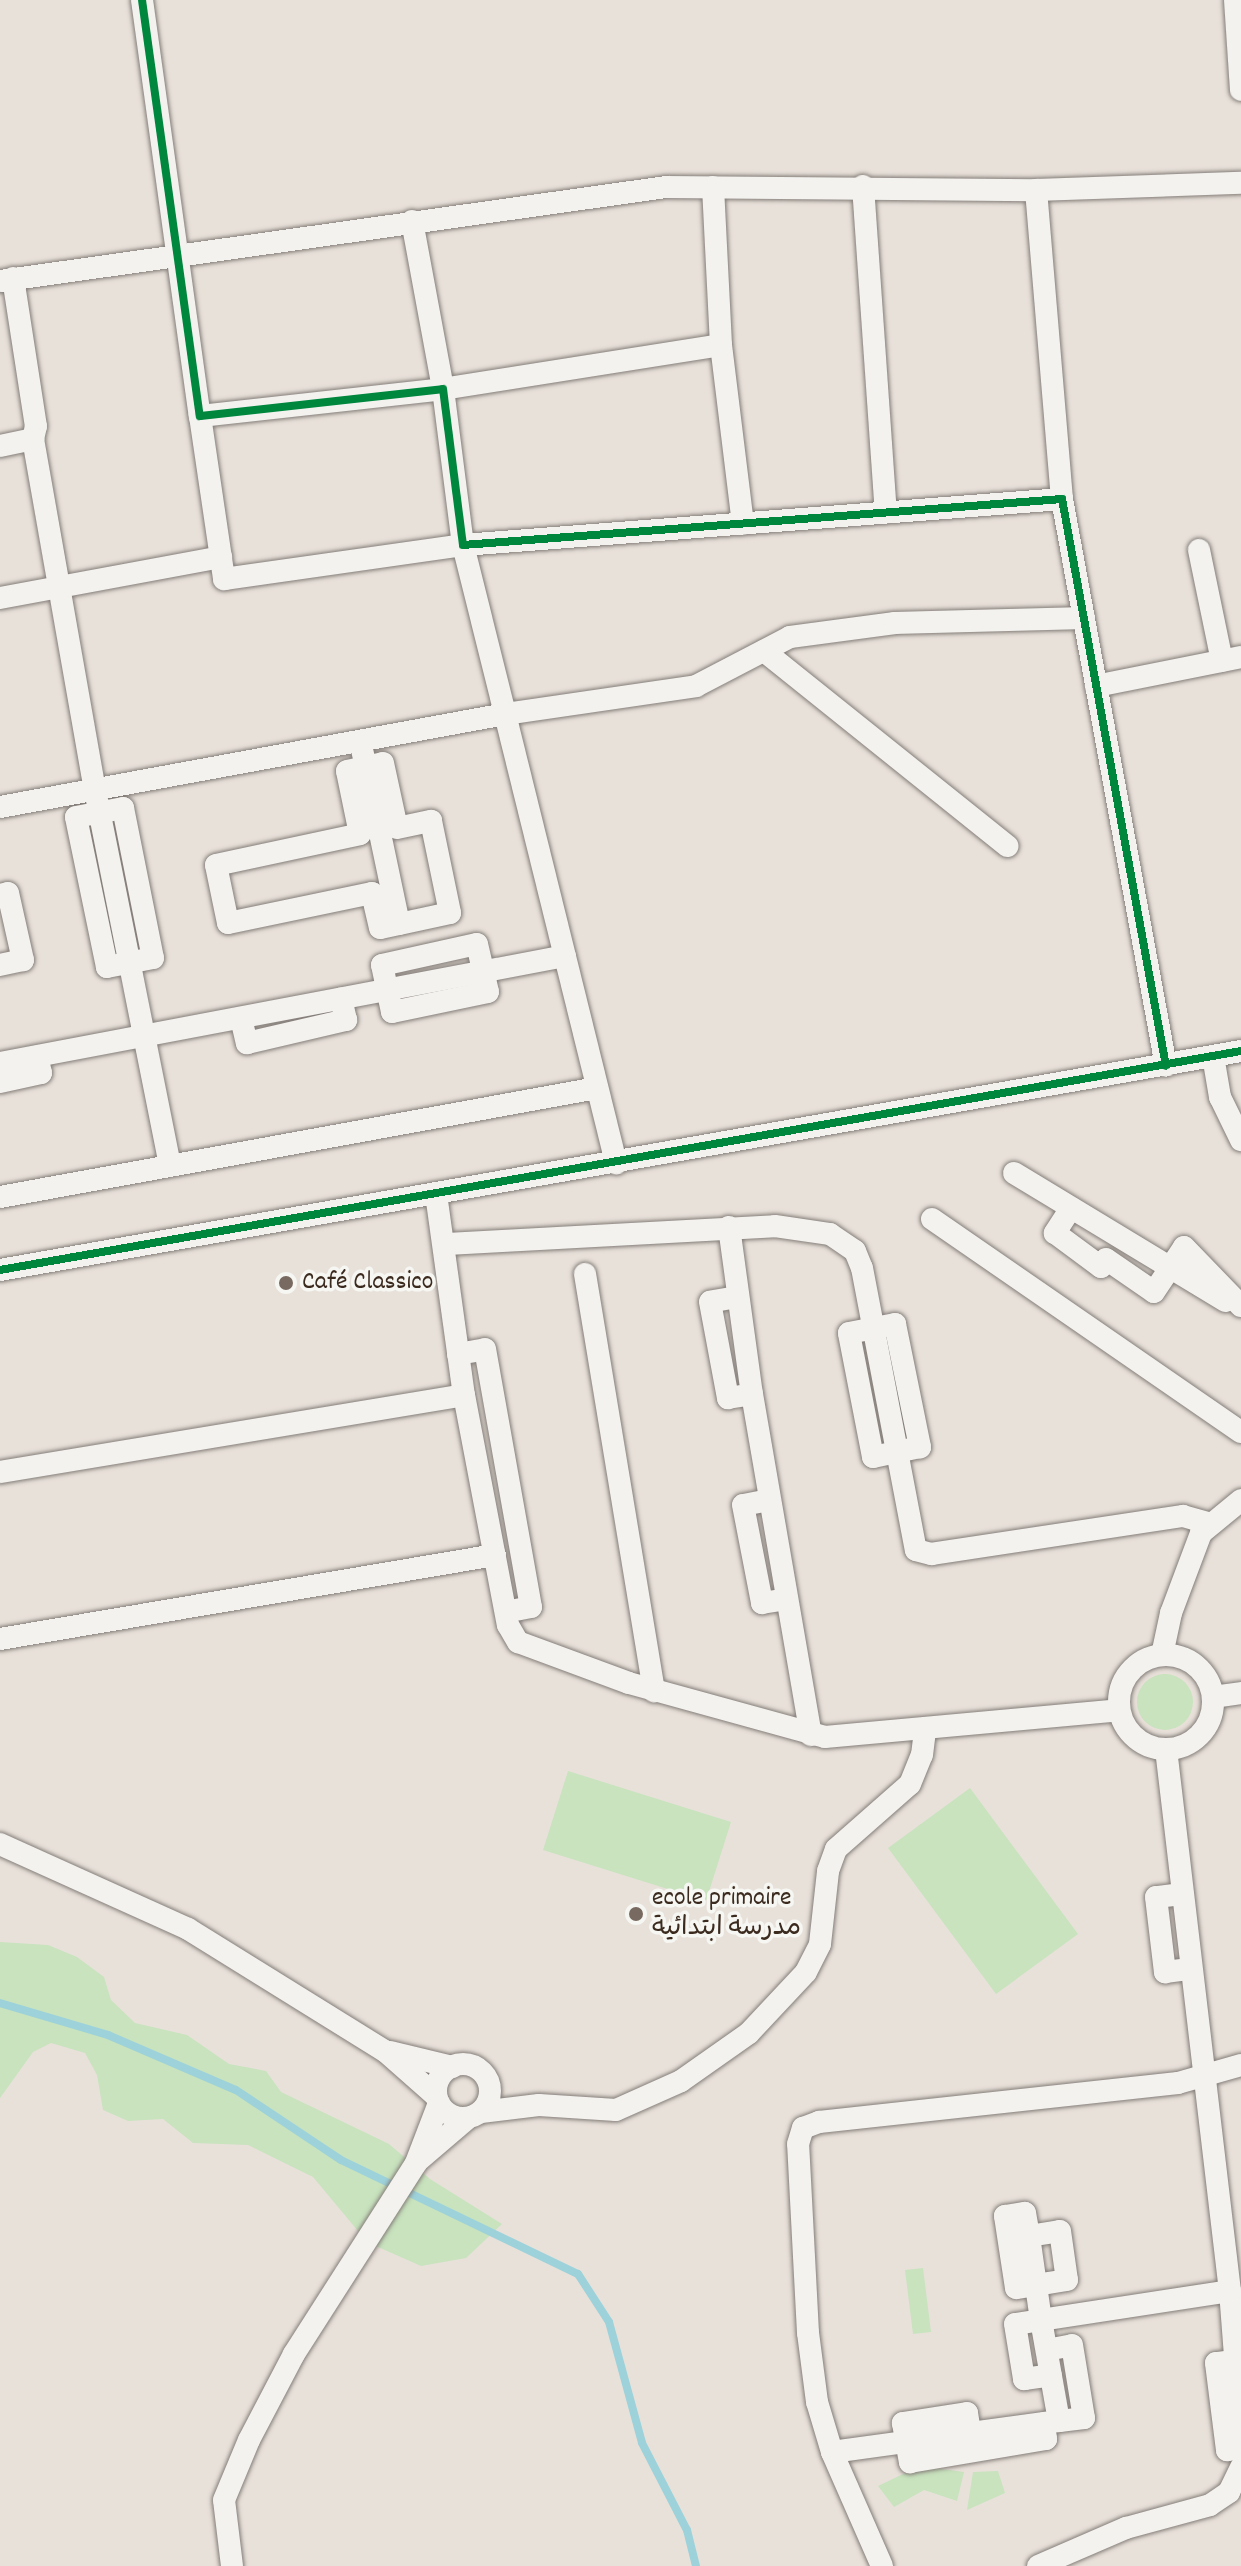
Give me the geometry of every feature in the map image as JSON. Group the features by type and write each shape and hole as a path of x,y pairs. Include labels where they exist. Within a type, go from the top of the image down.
{"street":[{"path":"142,0 224,579 463,545 1062,499"},
{"path":"1235,0 1241,90"},
{"path":"99,812 33,439 36,426 7,280 177,252 666,187 863,186 1036,190 1241,183"},
{"path":"863,186 886,512"},
{"path":"713,187 721,345 743,524"},
{"path":"1036,190 1062,499 1166,1066"},
{"path":"412,221 443,389 463,545 616,1163"},
{"path":"200,416 443,389 721,345"},
{"path":"0,446 33,439"},
{"path":"1096,686 1231,659 1199,550"},
{"path":"0,598 221,557"},
{"path":"0,807 505,714 696,686 790,637 895,623 1084,618"},
{"path":"764,651 1007,846"},
{"path":"360,741 399,924"},
{"path":"383,763 397,828 431,821 450,913 380,928 372,893 228,923 216,865 360,834 347,771 366,767 383,763"},
{"path":"123,808 153,958 130,963 107,967 76,817 123,808"},
{"path":"0,895 8,893 23,960 0,965"},
{"path":"477,944 483,971 488,992 392,1012 382,965 477,944"},
{"path":"483,971 565,956"},
{"path":"130,963 170,1166"},
{"path":"0,1063 241,1018 247,1043 346,1020 341,999 387,990"},
{"path":"0,1270 1241,1051"},
{"path":"0,1082 41,1073 37,1056"},
{"path":"1213,1056 1220,1097 1241,1140"},
{"path":"0,1197 597,1088"},
{"path":"1014,1173 1169,1267"},
{"path":"436,1194 447,1244 464,1395 506,1612 518,1642 531,1651 654,1691 811,1735 925,1729 1119,1710"},
{"path":"1071,1208 1055,1233 1101,1267 1106,1259 1154,1292 1184,1247 1241,1308"},
{"path":"932,1219 1241,1432"},
{"path":"447,1244 729,1227 798,1226 842,1240 855,1251 862,1268 872,1328"},
{"path":"729,1227 737,1297 710,1302 728,1398 752,1394 769,1500 743,1505 762,1603 786,1599 811,1735"},
{"path":"585,1274 654,1691"},
{"path":"895,1324 920,1447 873,1457 849,1333 872,1328 895,1324"},
{"path":"458,1354 485,1349 531,1607 506,1612"},
{"path":"0,1472 464,1395"},
{"path":"895,1452 909,1535 921,1553 1183,1516 1208,1523"},
{"path":"1162,1655 1192,1552 1208,1523 1241,1500"},
{"path":"0,1639 495,1555"},
{"path":"1162,1655 1196,1665 1213,1697 1212,1712 1201,1733 1189,1743 1166,1749 1135,1738 1119,1710 1126,1675 1142,1661 1162,1655"},
{"path":"1213,1697 1241,1693"},
{"path":"0,1844 188,1929 385,2051 438,2099 447,2113 474,2115 539,2105 616,2110 652,2098 749,2033 787,1996 820,1944 828,1871 836,1849 910,1784 922,1755 925,1729"},
{"path":"1166,1749 1182,1894 1156,1897 1165,1972 1190,1969 1230,2291 1241,2433"},
{"path":"385,2051 452,2067 472,2066 487,2080 539,2105"},
{"path":"882,2566 832,2452 817,2402 808,2333 798,2144 803,2128 819,2122 1178,2083 1241,2065"},
{"path":"232,2566 225,2540 224,2500 249,2440 294,2354 412,2171 438,2099 441,2076 452,2067"},
{"path":"412,2171 489,2100 487,2080"},
{"path":"1029,2236 1060,2231 1067,2280 1036,2285 1016,2288 1005,2216 1025,2213 1029,2236 1036,2285 1041,2320 1051,2375 1051,2422 1046,2439 910,2462 903,2423 967,2413 970,2432 1051,2422 1084,2418 1072,2345 1047,2350"},
{"path":"1051,2375 1024,2379 1015,2324 1230,2291"},
{"path":"1237,2361 1216,2363 1227,2450 1241,2448"},
{"path":"832,2452 906,2441"},
{"path":"1038,2566 1126,2528 1210,2505 1229,2492 1241,2467"}],"green space":[{"path":"1165,1674 1185,1682 1193,1702 1185,1722 1165,1730 1145,1722 1137,1702 1145,1682"},
{"path":"568,1771 731,1822 706,1901 543,1850"},
{"path":"970,1788 1078,1934 996,1994 888,1848"},
{"path":"0,1942 48,1945 77,1957 104,1977 111,2000 135,2023 187,2035 229,2064 266,2071 281,2092 389,2144 430,2179 502,2224 466,2258 421,2266 378,2247 358,2231 313,2177 248,2145 193,2143 163,2119 128,2121 103,2110 97,2075 85,2053 51,2043 33,2052 0,2098"},
{"path":"923,2268 931,2332 913,2334 905,2270"},
{"path":"920,2466 964,2472 957,2501 924,2490 894,2507 878,2486"},
{"path":"998,2471 1005,2493 967,2510 973,2472"}],"waterway":[{"path":"0,2003 108,2035 236,2090 341,2160 578,2274 609,2322 642,2443 687,2530 696,2566"}],"cycle path":[{"path":"142,0 200,416 443,389 463,545 1062,499 1166,1066"},
{"path":"0,1270 1241,1051"}],"place":[{"name":"Café Classico","path":"286,1283"},
{"name":"ecole primaire مدرسة ابتدائية","path":"636,1914"}]}
